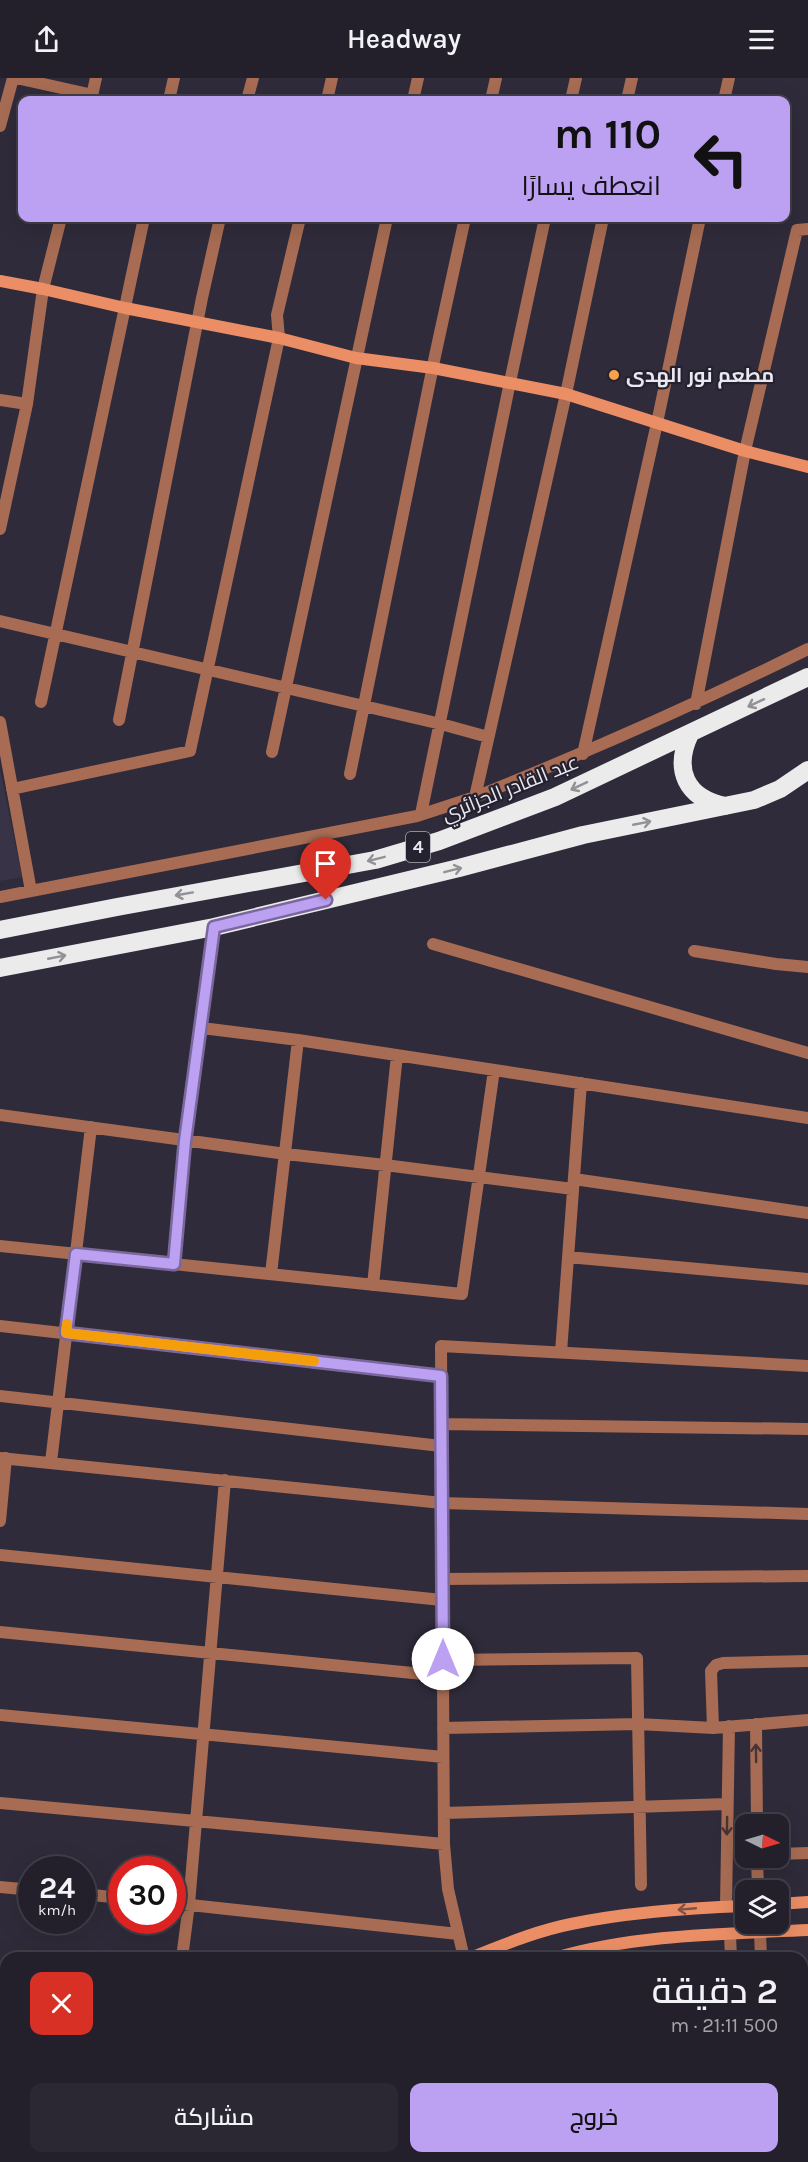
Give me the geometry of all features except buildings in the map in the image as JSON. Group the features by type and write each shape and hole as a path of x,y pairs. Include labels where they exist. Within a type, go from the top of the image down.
{"highway":[{"name":"عبد القادر الجزائري","path":"0,930 375,860 439,841 555,797 808,677"},
{"path":"789,687 808,696"},
{"path":"690,734 683,749 682,765 686,781 696,794 710,802 725,806"},
{"name":"4","path":"0,968 214,927 459,868 583,835 754,800 780,789 808,770"}],"street":[{"path":"0,126 14,78 84,96"},
{"path":"92,96 96,78"},
{"path":"170,96 174,78"},
{"path":"248,96 253,78"},
{"path":"328,96 332,78"},
{"path":"414,96 418,78"},
{"path":"492,96 496,78"},
{"path":"572,96 576,78"},
{"path":"628,96 632,78"},
{"path":"725,96 729,78"},
{"path":"0,529 3,503 27,404 43,289 60,222"},
{"path":"41,702 143,222"},
{"path":"119,720 219,222"},
{"path":"12,789 190,751 279,338 277,315 299,222"},
{"path":"272,752 386,222"},
{"path":"350,774 464,222"},
{"path":"421,814 544,222"},
{"path":"475,797 566,394 602,222"},
{"path":"583,754 699,222"},
{"path":"696,704 745,451 797,230 808,229"},
{"path":"0,280 197,323 279,338 356,358 433,368 566,394 745,451 808,466"},
{"path":"0,400 27,404"},
{"path":"0,621 488,737"},
{"path":"0,897 421,814 475,797 583,754 696,704 808,649"},
{"path":"0,722 31,891"},
{"path":"174,1264 185,1141 214,927"},
{"path":"433,944 808,1053"},
{"path":"694,951 808,967"},
{"path":"202,1028 298,1040 808,1118"},
{"path":"271,1274 298,1040"},
{"path":"373,1285 397,1055"},
{"path":"0,1246 462,1294 494,1070"},
{"path":"561,1352 581,1083"},
{"path":"0,1115 286,1154 479,1177 573,1184 808,1213"},
{"path":"51,1462 91,1127"},
{"path":"568,1257 808,1279"},
{"path":"0,1326 441,1376"},
{"path":"462,1952 448,1889 444,1844 441,1346 808,1366"},
{"path":"0,1396 441,1446"},
{"path":"441,1424 808,1429"},
{"path":"0,1521 3,1458 442,1503 808,1514"},
{"path":"183,1952 189,1904 225,1480"},
{"path":"0,1555 442,1600"},
{"path":"442,1579 808,1576"},
{"path":"0,1632 443,1676"},
{"path":"443,1659 637,1658 642,1885"},
{"path":"713,1728 711,1671 716,1665 808,1661"},
{"path":"0,1715 443,1757"},
{"path":"443,1728 638,1724 713,1728 808,1719"},
{"path":"756,1724 757,1814"},
{"path":"726,1906 729,1726"},
{"path":"0,1803 444,1844"},
{"path":"444,1813 727,1804"},
{"path":"789,1854 808,1853"},
{"path":"0,1887 18,1889"},
{"path":"789,1903 808,1902"},
{"path":"186,1904 458,1934"},
{"path":"486,1952 569,1924 609,1917 735,1906"},
{"path":"789,1929 808,1930"},
{"path":"584,1952 663,1939 735,1934"},
{"path":"760,1934 761,1952"},
{"path":"730,1935 730,1952"}],"shaded area":[{"path":"0,769 22,877 0,881"}],"slow traffic":[{"path":"67,1324 66,1333 314,1361"}],"place":[{"name":"مطعم نور الهدى","path":"614,375"}],"route":[{"path":"326,900 214,927 185,1141 174,1264 76,1254 66,1333 441,1376 443,1659"}]}
